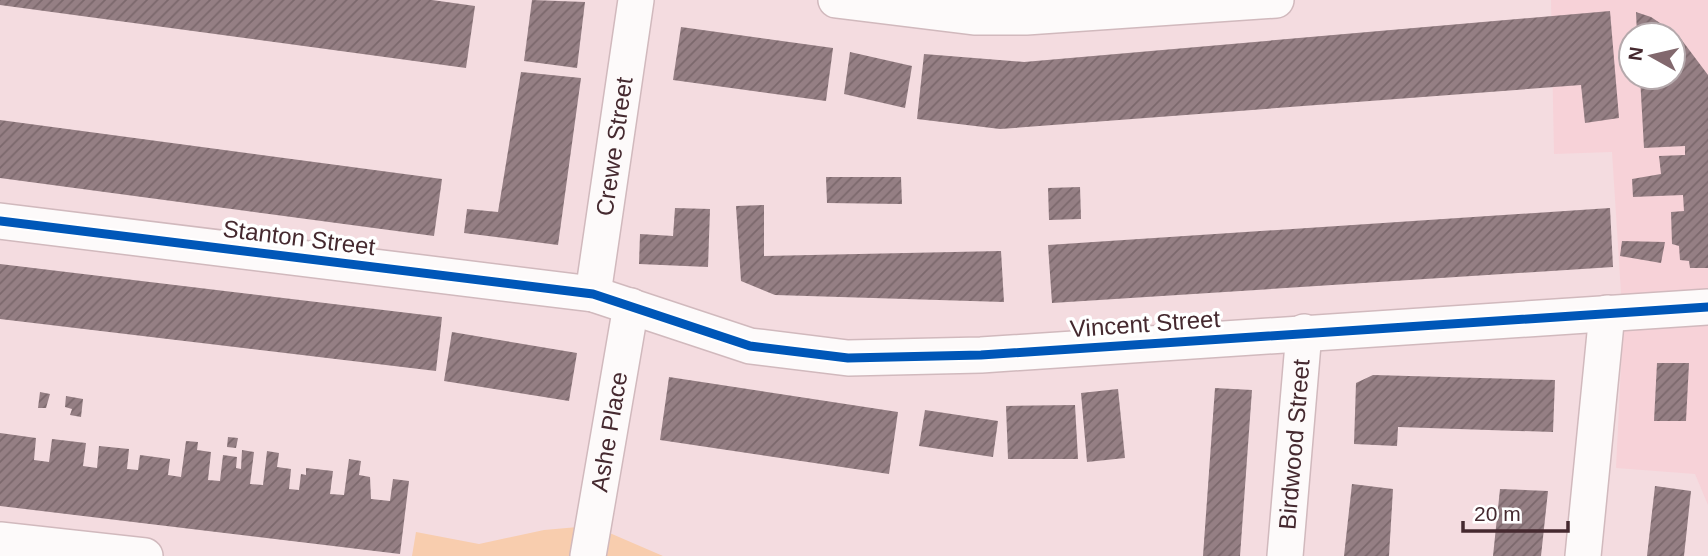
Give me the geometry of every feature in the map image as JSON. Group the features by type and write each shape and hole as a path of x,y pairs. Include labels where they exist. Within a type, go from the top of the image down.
{"street":[{"name":"Crewe Street","path":"593,293 636,0"},
{"path":"836,0 974,17 1013,17 1276,0"},
{"name":"Stanton Street","path":"0,221 593,293"},
{"name":"Vincent Street","path":"593,293 750,346 848,358 981,355 1708,307"},
{"name":"Ashe Place","path":"588,556 631,306"},
{"path":"1583,556 1607,313"},
{"name":"Birdwood Street","path":"1285,556 1304,332"},
{"path":"0,540 145,556"}],"shaded area":[{"path":"1551,0 1708,0 1708,505 1695,474 1616,468 1623,324 1612,152 1554,154"},
{"path":"578,527 605,531 663,556 412,556 416,532 479,544 544,530"}],"building":[{"path":"0,0 432,0 475,6 466,68 0,5"},
{"path":"532,0 585,2 577,68 524,61"},
{"path":"1610,11 1619,118 1585,123 1581,85 1000,129 917,119 924,54 1024,62"},
{"path":"1636,12 1657,21 1636,21"},
{"path":"681,27 833,48 826,101 673,80"},
{"path":"1687,47 1708,75 1708,268 1690,268 1689,261 1680,260 1679,246 1672,244 1671,212 1684,211 1683,195 1633,197 1632,179 1661,174 1659,156 1685,155 1685,146 1644,148 1641,91 1687,91"},
{"path":"850,52 912,66 905,108 844,94"},
{"path":"521,72 581,78 558,245 464,233 467,209 498,212"},
{"path":"0,120 442,179 434,236 0,178"},
{"path":"826,177 901,177 902,204 827,203"},
{"path":"1080,187 1081,219 1049,220 1048,188"},
{"path":"764,205 764,256 1001,251 1004,302 775,295 741,281 736,206"},
{"path":"675,208 710,209 708,267 639,264 640,234 673,236"},
{"path":"1610,208 1613,267 1052,303 1048,245"},
{"path":"1622,241 1665,242 1661,263 1620,256"},
{"path":"0,264 442,317 436,371 0,319"},
{"path":"452,332 577,353 569,401 444,381"},
{"path":"1657,363 1689,363 1686,421 1654,421"},
{"path":"1373,375 1555,380 1553,432 1398,427 1397,446 1354,444 1356,383"},
{"path":"669,377 898,412 889,474 660,440"},
{"path":"1215,388 1252,390 1240,556 1203,556"},
{"path":"1118,389 1125,458 1087,462 1081,393"},
{"path":"40,392 50,394 46,408 38,408"},
{"path":"66,396 83,399 81,417 70,415 72,409 65,407"},
{"path":"1075,405 1078,459 1008,459 1006,406"},
{"path":"925,410 998,421 993,457 919,446"},
{"path":"0,433 36,438 34,460 49,462 52,439 86,443 83,466 97,468 99,446 129,449 127,469 138,470 140,455 170,459 168,475 181,477 186,441 198,442 197,450 211,452 208,480 220,481 223,455 237,457 236,468 241,469 242,450 254,452 250,484 263,485 267,451 279,453 277,467 291,469 289,489 299,490 301,474 306,475 306,468 333,471 330,494 344,495 349,459 361,461 359,475 370,477 371,499 390,501 393,479 409,481 400,554 0,506"},
{"path":"228,437 238,438 236,448 227,447"},
{"path":"1352,484 1393,489 1389,556 1344,556"},
{"path":"1655,486 1691,491 1684,556 1647,556"},
{"path":"1500,489 1548,491 1541,556 1493,556"}],"cycle path":[{"path":"0,221 593,294 750,346 848,358 981,355 1708,307"}]}
